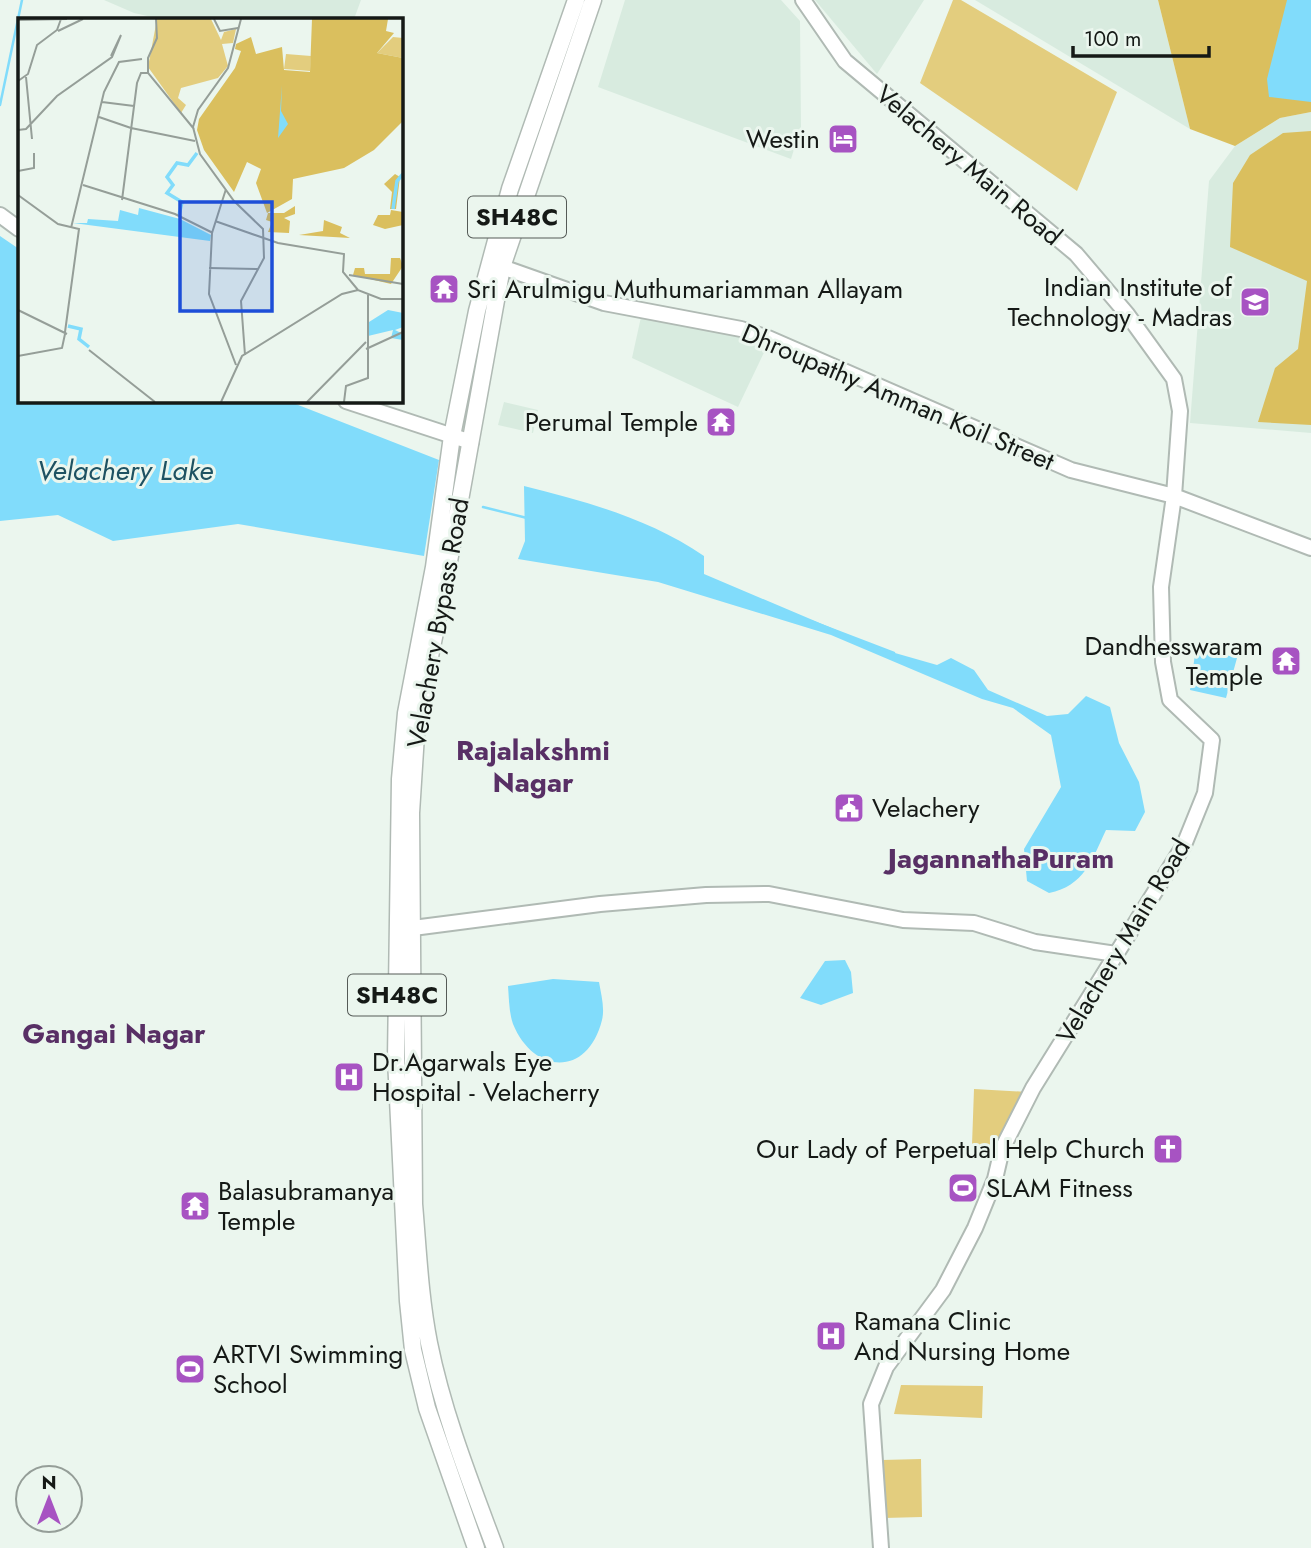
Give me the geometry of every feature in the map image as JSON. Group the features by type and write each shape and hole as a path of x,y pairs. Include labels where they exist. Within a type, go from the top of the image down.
{"main road":[{"name":"Velachery Bypass Road","path":"478,1547 427,1408 413,1350 408,1301 396,1059 400,779 405,726 436,554 452,436 490,257 510,189 576,0"},
{"name":"Velachery Bypass Road","path":"495,1548 445,1406 429,1344 414,1204 411,813 416,719 471,442 502,267 593,0"},
{"name":"Velachery Main Road","path":"792,0 827,36 845,61 1076,254 1127,314 1177,386 1180,411 1174,496 1161,587 1163,662 1170,701 1212,740 1205,793 1184,845 1033,1088 1006,1140 975,1228 943,1290 886,1367 871,1404 881,1548"},
{"name":"Velachery Main Road","path":"803,0 823,25 827,36"},
{"path":"0,215 18,228"},
{"name":"Dhroupathy Amman Koil Street","path":"502,267 604,303 741,329 768,338 1071,470 1174,496 1311,548"},
{"path":"349,402 471,442"},
{"path":"413,928 585,906 706,895 769,894 902,920 974,923 1035,942 1116,954"},
{"path":"396,1059 414,1060"}],"shaded area":[{"path":"104,0 361,0 354,18 156,18 134,13"},
{"path":"625,0 781,0 800,21 801,127 791,159 598,87"},
{"path":"815,0 924,0 877,74"},
{"path":"953,0 961,0 1117,92 1077,191 920,83"},
{"path":"975,0 1158,0 1190,129"},
{"path":"1158,0 1311,0 1311,112 1280,118 1235,146 1190,129"},
{"name":"Indian Institute of Technology - Madras","path":"1311,112 1311,433 1190,423 1209,181 1235,146 1280,118"},
{"path":"1311,131 1311,425 1258,422 1275,368 1298,349 1307,281 1230,247 1233,183 1250,155 1283,133"},
{"path":"641,317 770,340 738,407 632,358"},
{"path":"504,402 538,410 533,433 498,425"},
{"path":"974,1089 1028,1092 1000,1145 972,1145"},
{"path":"901,1385 983,1386 982,1418 894,1414"},
{"path":"921,1459 922,1517 884,1518 882,1460"}],"water":[{"path":"1287,0 1311,0 1311,102 1269,97 1267,79"},
{"name":"Velachery Lake","path":"0,236 18,248 18,402 291,402 439,460 424,556 238,524 113,541 58,515 0,521"},
{"path":"524,486 595,505 662,532 704,556 704,574 881,649 937,665 951,658 974,670 988,690 1047,716 1068,714 1086,696 1110,707 1119,743 1139,782 1145,812 1135,831 1106,830 1079,878 1061,890 1049,893 1027,881 1024,849 1061,787 1051,735 1013,708 982,699 831,635 658,582 518,559 525,541"},
{"path":"1196,647 1237,658 1226,698 1190,690"},
{"path":"845,960 851,972 853,993 821,1005 800,998 825,961"},
{"path":"553,979 599,982 602,1020 595,1039 585,1052 573,1060 547,1060 534,1053 522,1041 513,1024 508,986"}],"waterway":[{"path":"18,18 22,0"},
{"path":"0,105 18,19"},
{"path":"483,507 527,518"},
{"path":"813,622 894,653"}],"place":[{"name":"Westin","path":"843,139"},
{"name":"Sri Arulmigu Muthumariamman Allayam","path":"444,289"},
{"name":"Indian Institute of Technology - Madras","path":"1255,302"},
{"name":"Perumal Temple","path":"721,422"},
{"name":"Dandhesswaram Temple","path":"1286,661"},
{"name":"Velachery","path":"849,808"},
{"name":"Dr.Agarwals Eye Hospital - Velacherry","path":"349,1077"},
{"name":"Our Lady of Perpetual Help Church","path":"1168,1149"},
{"name":"SLAM Fitness","path":"963,1188"},
{"name":"Balasubramanya Temple","path":"195,1206"},
{"name":"Ramana Clinic And Nursing Home","path":"831,1336"},
{"name":"ARTVI Swimming School","path":"190,1369"}],"district":[{"name":"Rajalakshmi Nagar","path":"533,766"},
{"name":"JagannathaPuram","path":"1001,858"},
{"name":"Gangai Nagar","path":"114,1033"}]}
